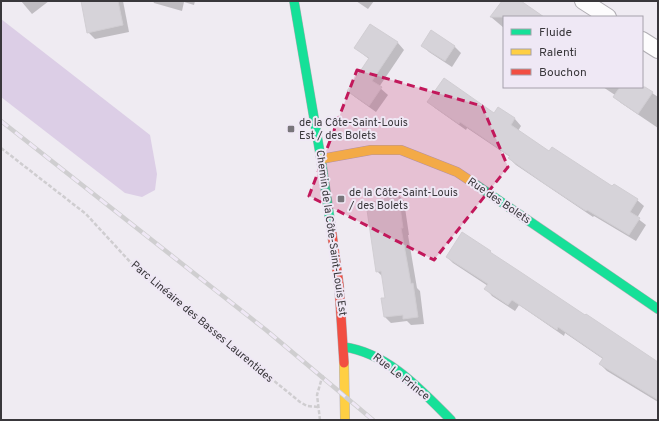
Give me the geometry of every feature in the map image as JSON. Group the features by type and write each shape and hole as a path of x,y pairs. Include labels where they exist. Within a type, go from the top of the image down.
{"street":[{"name":"Chemin de la Côte-Saint-Louis Est","path":"294,1 321,159 339,285 344,347 344,420"},
{"path":"583,1 606,16"},
{"path":"643,41 658,50"},
{"name":"Rue des Bolets","path":"321,159 374,150 393,149 401,150 456,172 658,309"},
{"name":"Rue Le Prince","path":"344,347 353,347 370,353 384,362 416,388 451,420"}],"path":[{"name":"Parc Linéaire des Basses Laurentides","path":"1,148 86,214 122,254 148,278 300,402 307,406 319,407"},
{"path":"320,420 317,395 325,369"}],"highlighted area":[{"path":"357,70 482,106 508,167 434,260 309,196"}],"shaded area":[{"path":"1,19 150,135 157,174 155,190 142,197 125,193 1,97"}],"building":[{"path":"81,1 118,1 123,25 87,33"},
{"path":"502,1 521,1 543,16 503,16 490,17"},
{"path":"370,24 398,42 372,81 382,87 369,106 347,91 369,58 354,48"},
{"path":"431,30 455,46 445,61 421,46"},
{"path":"444,78 494,113 498,107 515,118 511,125 549,151 552,147 612,186 614,184 638,199 630,212 640,218 629,235 587,210 586,211 508,158 510,156 460,122 459,124 427,102"},
{"path":"645,87 653,92 638,114 613,97 619,88"},
{"path":"398,193 403,228 401,228 411,284 413,283 418,317 403,319 403,315 384,317 381,298 385,298 381,271 376,272 366,203 385,200 384,195"},
{"path":"462,232 658,362 658,400 599,364 603,358 558,327 557,330 512,300 508,305 484,289 488,284 446,257"}],"railway":[{"path":"1,121 266,330 373,420"}],"traffic: fast":[{"path":"294,1 331,227"},
{"path":"472,182 658,309"},
{"path":"344,347 375,357 403,374 451,420"}],"traffic: slow":[{"path":"321,159 371,150 401,150 457,172 472,182"},
{"path":"344,363 345,420"}],"traffic: jam":[{"path":"331,227 339,285 344,363"}],"place":[{"name":"de la Côte-Saint-Louis Est / des Bolets","path":"291,129"},
{"name":"de la Côte-Saint-Louis / des Bolets","path":"341,199"}]}
